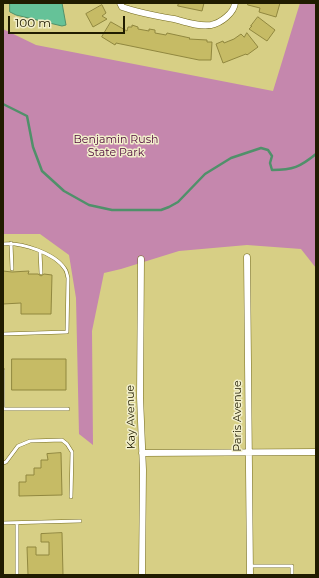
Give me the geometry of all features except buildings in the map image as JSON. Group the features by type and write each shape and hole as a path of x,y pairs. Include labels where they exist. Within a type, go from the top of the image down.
{"street":[{"path":"121,5 132,11 209,25 219,23 234,8 235,3"},
{"name":"Paris Avenue","path":"247,257 250,575"},
{"name":"Kay Avenue","path":"141,259 140,397 142,453 142,575"},
{"path":"142,453 316,452"}],"lane":[{"path":"3,244 24,245 40,252 61,263 66,270 68,278 67,332 3,334"},
{"path":"11,244 12,269"},
{"path":"40,252 41,273"},
{"path":"3,370 3,409 68,409"},
{"path":"3,463 6,462 18,446 30,441 62,440 67,444 72,452 71,497"},
{"path":"3,523 80,521"},
{"path":"17,523 17,575"},
{"path":"250,566 292,566 292,575"}],"green space":[{"name":"Benjamin Rush State Park","path":"300,3 316,3 316,268 301,249 247,245 179,251 104,273 92,331 93,445 79,434 76,298 69,255 40,234 3,234 3,29 36,45 273,91"}],"shaded area":[{"path":"10,3 62,3 66,25 62,26 16,15 10,12"}],"waterway":[{"path":"3,104 27,116 33,147 42,171 64,191 89,205 112,210 161,210 169,207 178,202 205,174 231,158 261,148 268,150 272,156 270,163 272,170 296,167 316,154"}]}
